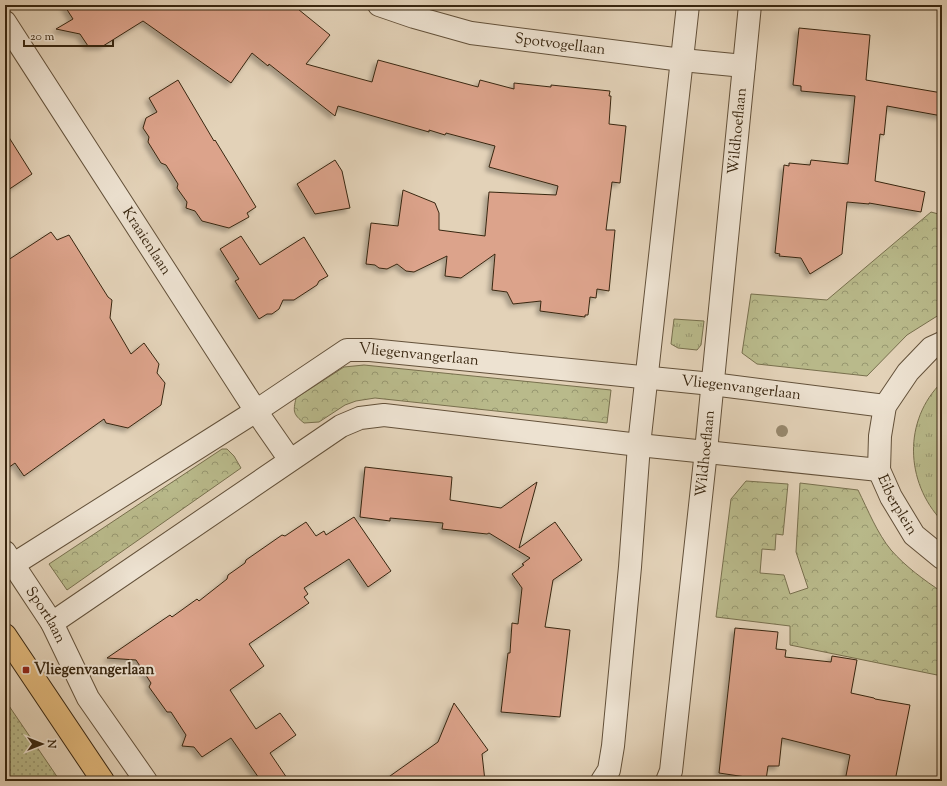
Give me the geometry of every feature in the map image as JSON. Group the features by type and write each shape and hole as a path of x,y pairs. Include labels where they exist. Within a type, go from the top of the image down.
{"main road":[{"path":"5,635 103,781"}],"street":[{"name":"Spotvogellaan","path":"379,5 470,33 682,60 744,66"},
{"path":"612,777 613,746 639,445 688,5"},
{"name":"Wildhoeflaan","path":"667,781 671,771 706,451 750,5"},
{"name":"Kraaienlaan","path":"5,22 256,411 290,460"},
{"name":"Eiberplein","path":"942,343 931,348 908,372 885,406 880,436 879,470 891,497 914,535 942,558"},
{"name":"Vliegenvangerlaan","path":"10,558 256,411 347,350 370,350 647,377 885,406"},
{"path":"52,622 341,426 360,418 384,415 639,445 879,470"},
{"name":"Sportlaan","path":"10,558 52,622 88,698 146,781"}],"green space":[{"path":"931,212 942,215 942,313 907,335 867,376 757,364 742,353 751,294 827,300"},
{"path":"674,319 704,321 701,345 697,350 678,348 671,344"},
{"path":"364,365 611,390 607,423 375,398 356,401 345,405 319,422 304,423 296,415 294,407 296,398 344,367"},
{"path":"942,382 942,521 930,505 921,488 915,470 914,451 915,432 920,414 929,397"},
{"path":"222,449 227,449 234,456 241,468 67,590 49,564"},
{"path":"746,481 788,484 783,535 776,534 775,550 762,549 760,573 784,575 790,594 808,588 796,552 800,483 858,490 877,529 891,550 915,573 942,592 942,676 790,645 790,626 716,617 731,499"},
{"path":"5,700 60,781 5,781"}],"building":[{"path":"64,5 293,5 330,35 306,64 372,82 378,60 478,87 480,80 514,89 514,83 610,91 609,124 626,126 620,183 612,182 606,230 615,230 609,291 597,289 596,298 590,297 588,315 585,315 585,317 540,311 541,301 513,304 507,292 492,290 495,254 461,278 445,276 447,256 414,272 406,271 397,264 387,269 366,264 371,223 398,226 403,190 435,203 439,213 439,230 485,236 489,192 556,195 558,186 489,167 495,146 446,133 445,135 429,130 429,132 338,106 335,116 269,64 268,66 252,53 231,83 143,21 103,46 88,46 80,34 56,29 73,19"},
{"path":"799,28 870,35 866,80 942,93 942,116 887,106 884,135 880,134 875,181 925,192 921,212 869,203 847,202 842,254 810,274 801,258 779,256 780,254 775,253 784,165 789,166 789,163 810,165 811,160 848,164 855,96 801,91 801,86 793,85"},
{"path":"178,80 214,141 215,140 256,207 247,213 249,217 229,228 202,221 195,211 186,208 187,202 177,188 178,184 166,165 161,163 148,142 149,137 143,128 146,118 157,112 149,98"},
{"path":"5,131 32,174 5,192"},
{"path":"335,160 342,171 350,208 315,214 297,184"},
{"path":"51,232 57,240 69,235 108,297 112,300 110,318 131,354 144,343 159,364 157,373 165,383 161,405 128,428 106,423 104,419 24,476 15,463 5,470 5,262"},
{"path":"241,236 260,265 304,237 328,276 294,300 283,300 279,309 272,314 267,314 259,319 235,281 239,279 220,249"},
{"path":"365,467 452,477 450,500 501,508 537,482 519,548 555,522 582,560 553,580 545,627 570,630 560,717 501,712 508,653 510,653 512,623 518,624 522,588 512,574 524,565 522,564 530,558 489,533 442,529 443,523 390,518 390,521 360,517"},
{"path":"354,517 391,571 368,587 349,559 304,588 308,594 304,597 309,603 249,644 264,666 230,690 256,729 280,713 296,735 270,753 289,781 261,781 231,738 202,757 194,747 182,746 186,735 171,712 167,712 149,687 151,683 136,660 107,658 170,615 172,617 197,599 199,601 227,579 228,575 245,563 246,560 282,535 285,536 306,522 316,536 324,531 326,535"},
{"path":"735,628 778,632 776,649 786,650 785,657 831,662 832,656 857,660 851,693 910,705 895,781 845,781 850,755 782,738 779,766 768,766 766,780 719,773"},
{"path":"454,703 488,750 482,754 485,781 383,781 438,742"}],"place":[{"name":"Vliegenvangerlaan","path":"26,670"}]}
